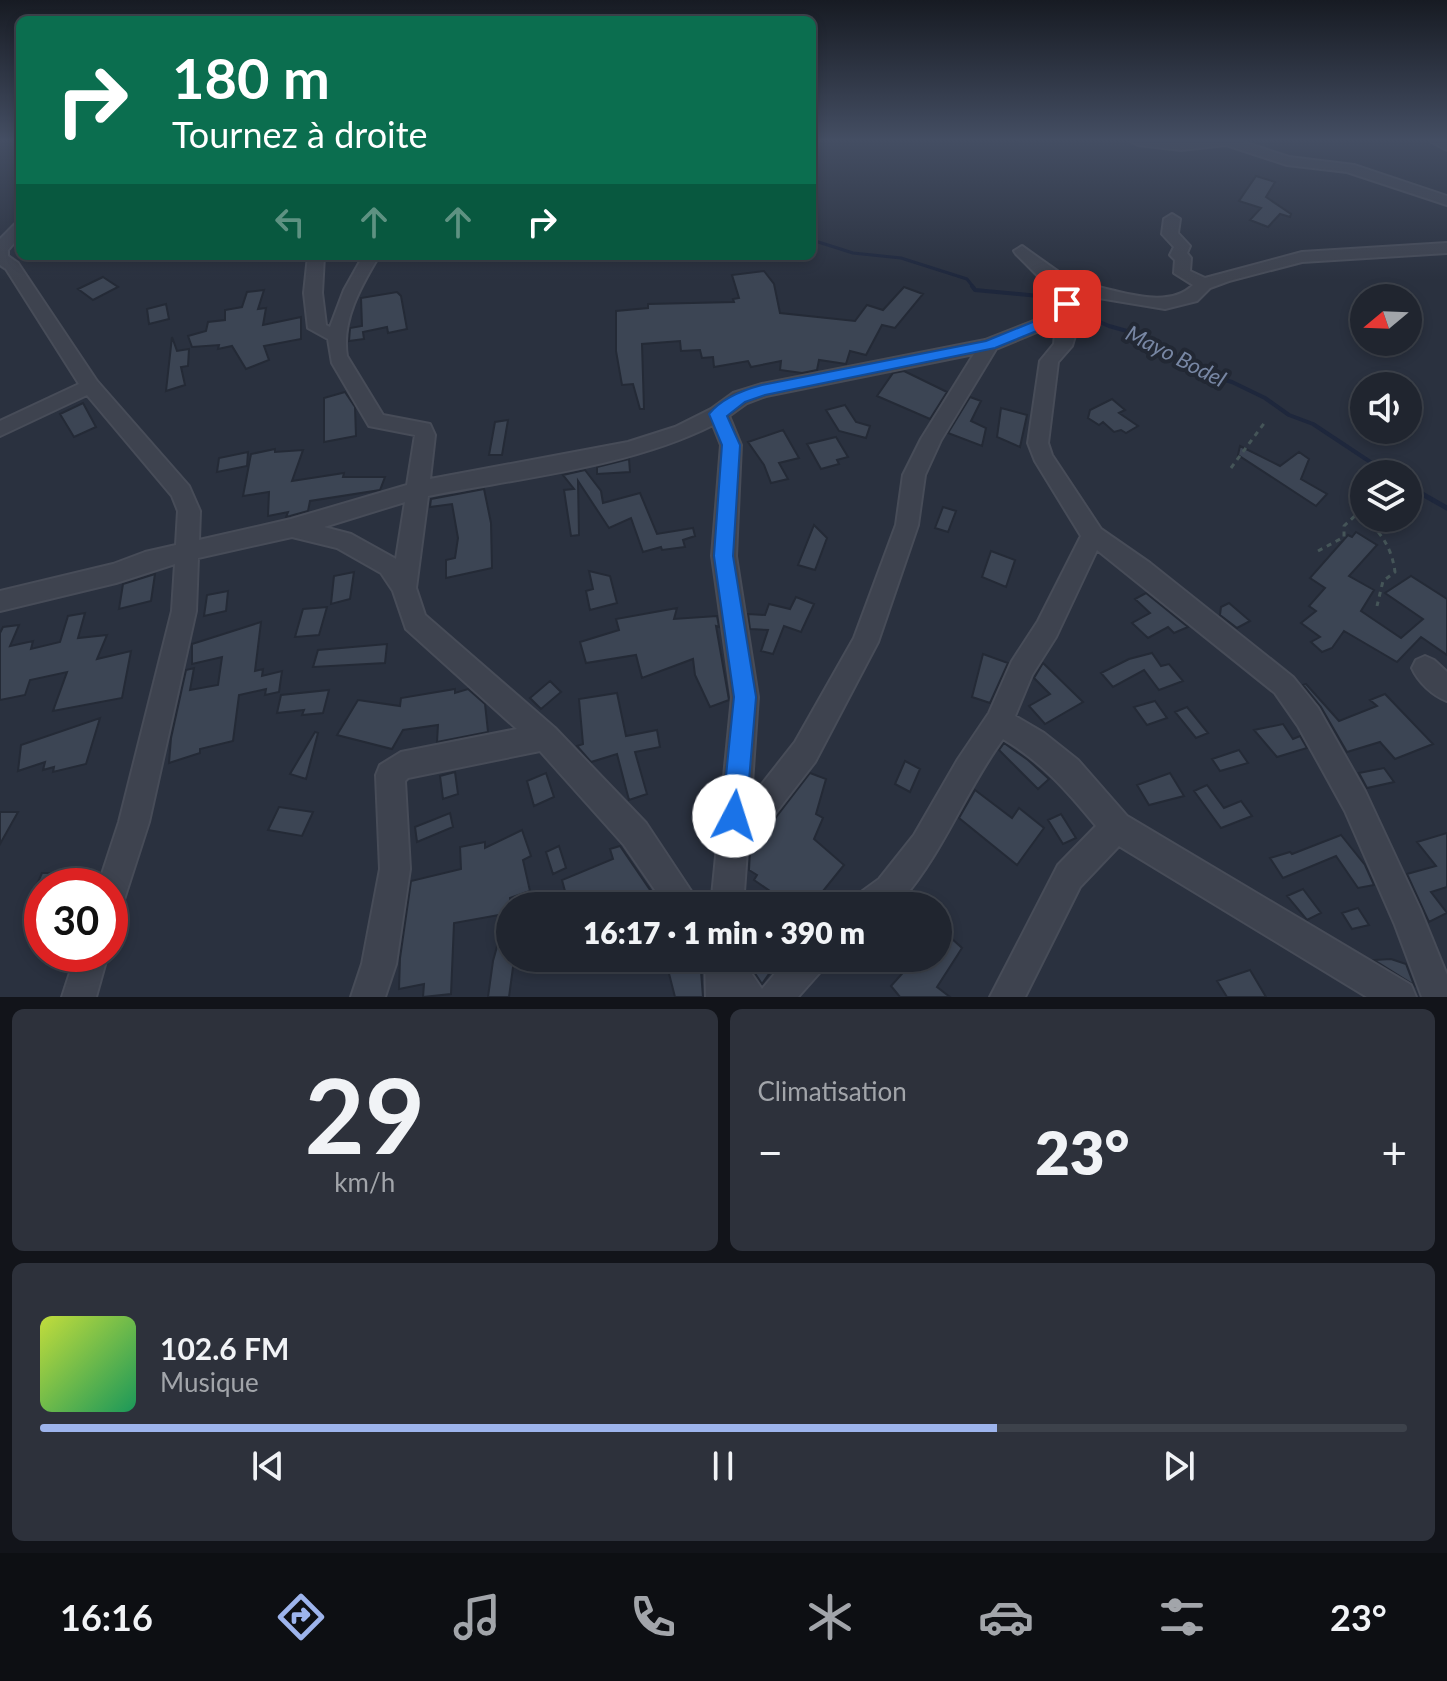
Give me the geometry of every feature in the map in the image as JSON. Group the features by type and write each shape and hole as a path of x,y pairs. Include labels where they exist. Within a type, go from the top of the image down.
{"street":[{"path":"1407,188 1447,201"},
{"path":"1172,219 1170,234 1182,246 1178,255 1183,258 1182,273 1204,284"},
{"path":"16,231 0,249 0,258 12,266 90,386 181,492 189,511 184,611 134,822 119,868"},
{"path":"0,601 116,573 145,561 291,528 417,490 629,449 682,432 718,414 740,398 762,390 989,345 1067,305 1085,289 1165,304 1191,297 1204,284 1302,257 1447,248"},
{"path":"1022,251 1044,272 1067,305 1063,346 1049,361 1038,443 1042,456 1093,535 1142,570 1284,685 1308,717 1355,801 1409,920 1439,997"},
{"path":"316,260 313,293 317,328 337,336"},
{"path":"368,260 354,282 337,336 338,355 376,421 423,429 425,445 404,588"},
{"path":"732,845 805,752 865,642 907,525 914,475 931,439 989,345"},
{"path":"0,429 90,386"},
{"path":"718,414 731,445 724,556 745,697 728,892"},
{"path":"291,528 343,540 389,566 404,588 415,621 545,737 635,834 675,892"},
{"path":"886,892 925,844 981,743 999,722 1021,669 1047,629 1093,535"},
{"path":"1425,668 1447,689"},
{"path":"999,722 1034,742 1068,770 1116,827 1399,997"},
{"path":"368,997 379,964 395,869 390,775 401,766 545,737"},
{"path":"1007,997 1069,876 1116,827"},
{"path":"79,997 87,972"},
{"path":"723,972 723,997"},
{"path":"732,972 748,997"},
{"path":"775,997 797,972"}],"path":[{"path":"1231,468 1237,450 1264,429 1265,422"},
{"path":"1318,551 1344,537 1342,529 1350,518"},
{"path":"1377,606 1383,581 1395,572 1394,558 1380,532"}],"building":[{"path":"1248,188 1272,188 1266,197 1291,214 1290,217 1280,214 1268,227 1250,220 1261,208 1239,201"},
{"path":"764,271 774,284 780,313 855,321 867,305 883,310 904,287 923,294 895,328 882,325 866,355 850,351 846,364 819,360 817,370 802,373 780,370 781,361 751,367 748,361 714,367 713,357 702,358 700,350 681,351 680,341 642,344 644,409 640,409 633,384 622,385 616,351 616,311 648,308 648,304 734,302 733,299 739,298 732,275"},
{"path":"103,277 118,287 93,300 78,289"},
{"path":"264,290 258,309 266,308 263,325 301,317 301,339 264,346 269,360 246,369 232,346 218,349 219,345 192,347 188,336 206,331 208,322 225,320 225,310 242,307 247,292"},
{"path":"397,292 401,296 407,329 388,333 387,327 363,332 364,339 349,341 350,328 362,326 361,298"},
{"path":"166,304 169,319 149,324 147,309"},
{"path":"172,337 177,351 189,349 188,366 181,367 185,385 166,391"},
{"path":"904,371 947,392 930,419 877,396 893,373"},
{"path":"345,392 355,407 356,436 324,442 324,398"},
{"path":"970,397 981,401 971,421 986,428 982,446 948,433"},
{"path":"1112,399 1125,410 1119,413 1138,426 1126,433 1121,430 1114,432 1103,422 1099,425 1088,418 1090,410"},
{"path":"83,403 96,427 74,437 60,414"},
{"path":"845,405 856,422 870,426 866,438 839,431 826,410"},
{"path":"1001,408 1027,415 1020,447 997,437"},
{"path":"508,420 502,455 489,455 495,422"},
{"path":"783,430 799,458 779,463 788,479 771,483 764,465 748,442"},
{"path":"836,437 848,457 837,460 839,464 821,469 807,444"},
{"path":"1240,446 1280,466 1299,452 1309,459 1301,479 1327,494 1316,506 1238,455"},
{"path":"275,449 275,452 303,450 292,481 344,473 343,477 385,477 380,490 310,501 308,511 286,517 288,512 268,516 269,492 243,496 251,454"},
{"path":"248,452 247,466 217,472 219,458"},
{"path":"629,459 630,472 597,474 597,467"},
{"path":"585,470 601,491 603,503 640,493 657,534 693,528 695,536 683,540 685,547 662,550 661,547 643,552 631,518 609,528 578,481 579,535 571,536 564,490 574,489 563,475"},
{"path":"484,489 491,523 492,568 446,578 446,560 455,558 458,538 452,504 430,507 431,499"},
{"path":"943,507 956,511 948,532 935,528"},
{"path":"814,525 827,538 815,570 798,565"},
{"path":"1356,532 1377,545 1349,576 1374,590 1361,611 1401,638 1423,619 1385,593 1411,576 1447,599 1447,655 1421,637 1397,662 1344,631 1332,648 1322,652 1311,642 1320,637 1301,623 1316,611 1309,606 1325,588 1310,578 1348,535 1352,537"},
{"path":"991,551 1015,560 1006,587 982,577"},
{"path":"589,571 610,576 617,603 590,610 586,591 593,589"},
{"path":"354,572 350,599 331,604 334,576"},
{"path":"155,574 151,601 119,609 123,584"},
{"path":"228,591 226,611 204,616 207,595"},
{"path":"1146,593 1188,627 1174,633 1168,627 1148,638 1132,623 1150,613 1135,599"},
{"path":"796,597 814,604 801,632 784,626 773,654 761,651 768,630 750,629 748,614 765,615 769,604 790,609"},
{"path":"1229,603 1250,621 1237,628 1220,615 1221,607"},
{"path":"327,607 319,635 295,637 303,609"},
{"path":"677,608 674,619 717,616 719,627 716,626 729,700 710,707 695,675 693,659 642,678 636,655 586,663 580,642 619,630 616,619"},
{"path":"85,613 78,638 107,635 97,659 131,651 122,698 53,711 67,672 30,680 25,695 0,700 0,633 3,627 19,625 10,646 33,641 31,649 60,642 68,616"},
{"path":"261,622 255,671 263,669 262,676 282,671 279,692 265,695 266,689 239,695 233,741 200,749 200,753 169,763 171,738 186,670 194,668 190,690 218,685 222,657 192,664 192,644"},
{"path":"387,644 385,663 313,667 318,650"},
{"path":"1152,653 1161,666 1169,664 1183,681 1159,690 1144,670 1113,687 1101,673 1129,659"},
{"path":"983,654 1008,663 990,703 972,697"},
{"path":"1043,663 1083,702 1045,724 1029,706 1050,694 1034,678"},
{"path":"550,681 561,692 541,709 530,698"},
{"path":"1306,684 1339,721 1377,706 1370,700 1385,694 1433,744 1395,759 1380,742 1347,752 1321,707 1303,685"},
{"path":"455,689 455,693 468,689 485,704 488,732 437,742 438,725 403,730 392,749 337,735 358,700 400,706 401,698"},
{"path":"329,690 323,713 302,715 304,710 277,713 281,695"},
{"path":"617,693 626,736 657,730 660,747 635,752 647,794 629,800 617,754 591,762 577,746 583,744 579,699"},
{"path":"1155,701 1167,718 1147,725 1134,707"},
{"path":"1187,707 1208,733 1196,738 1175,712"},
{"path":"100,718 86,764 53,772 54,767 43,770 45,762 18,771 21,745"},
{"path":"1283,724 1293,739 1300,736 1307,748 1277,757 1254,730"},
{"path":"315,732 318,733 306,779 290,774"},
{"path":"1004,743 1049,779 1038,789 999,750"},
{"path":"1239,750 1248,763 1220,771 1212,759"},
{"path":"905,761 920,769 910,792 895,784"},
{"path":"1384,768 1394,782 1367,788 1359,773"},
{"path":"455,772 458,794 443,799 440,776"},
{"path":"546,773 554,797 534,806 527,781"},
{"path":"810,773 826,779 816,814 823,818 814,839 844,865 822,892 771,892 754,880 757,875 749,870 750,851"},
{"path":"1170,773 1184,796 1149,805 1137,785"},
{"path":"1207,785 1224,808 1241,801 1252,816 1221,828 1194,791"},
{"path":"975,790 1012,818 1019,808 1044,828 1017,865 959,818"},
{"path":"279,807 313,812 302,836 268,830"},
{"path":"0,812 18,812 0,844"},
{"path":"450,813 453,827 417,842 415,827"},
{"path":"1061,814 1076,838 1063,844 1048,820"},
{"path":"522,830 531,856 523,860 530,891 496,892 496,916 454,923 451,994 423,997 424,984 399,989 400,958 411,881 461,869 460,847 485,842 485,848"},
{"path":"1447,833 1447,887 1431,892 1447,913 1429,922 1407,874 1436,866 1417,842"},
{"path":"1341,835 1365,865 1374,885 1358,888 1336,856 1283,878 1270,858 1292,854"},
{"path":"559,846 566,868 553,874 546,852"},
{"path":"620,846 651,892 565,892 562,880 613,859 610,849"},
{"path":"1303,889 1321,913 1307,920 1287,896"},
{"path":"1358,908 1369,925 1352,929 1342,913"},
{"path":"952,939 962,948 952,964"},
{"path":"496,950 496,972 512,972 509,997 488,997"},
{"path":"1391,959 1406,964 1414,985 1374,960"},
{"path":"1250,970 1266,997 1227,997 1217,981"},
{"path":"669,972 701,972 703,997 675,997"},
{"path":"754,972 770,972 762,984"},
{"path":"904,972 947,972 937,987 950,997 900,997 891,986"}],"waterway":[{"name":"Mayo Bodel","path":"816,241 853,253 901,258 967,279 974,288"},
{"name":"Mayo Bodel","path":"972,286 975,290 1039,296 1109,326 1134,333 1208,375 1232,382 1265,398 1289,415 1313,424 1367,460"},
{"name":"Mayo Bodel","path":"1422,494 1447,508"}],"route":[{"path":"734,816 745,697 724,556 731,445 718,414 740,398 762,390 989,345 1017,331 1061,316 1067,304"}]}
